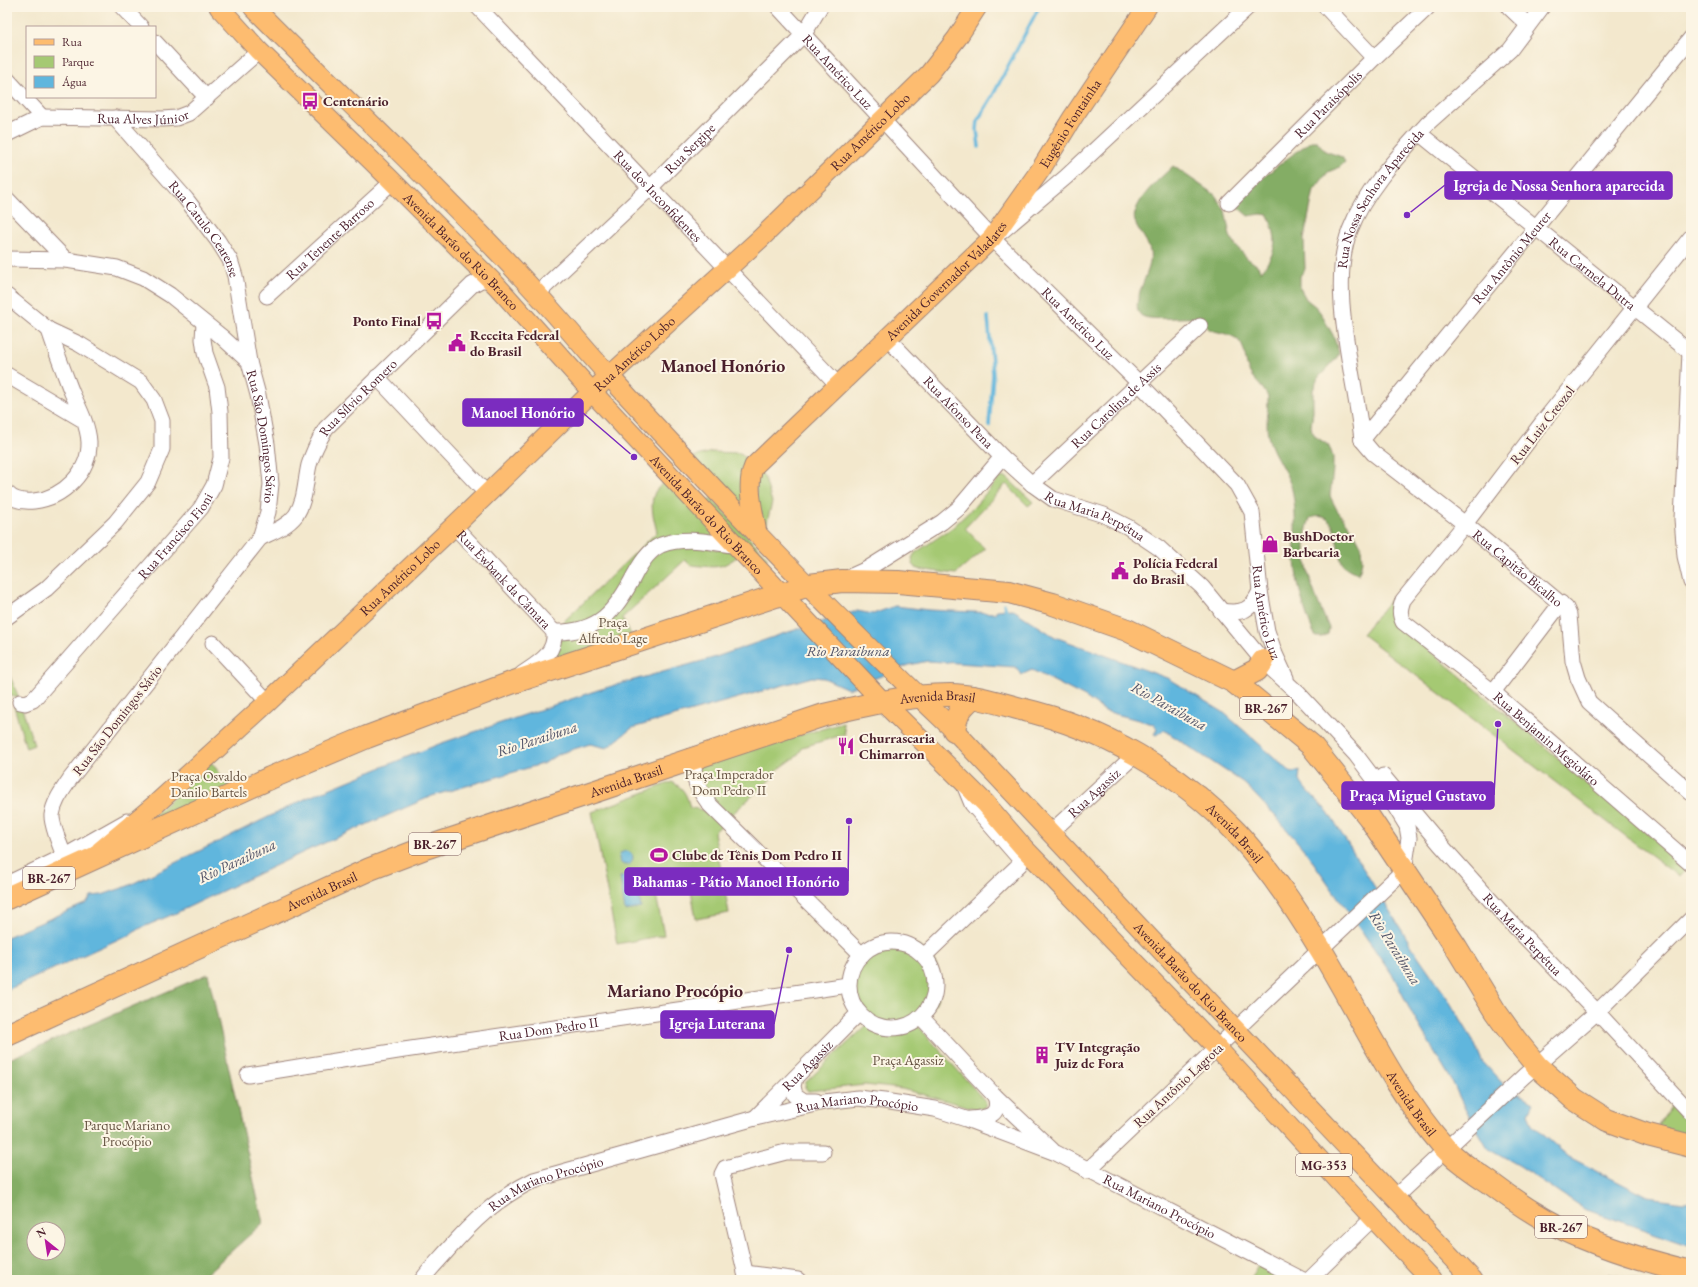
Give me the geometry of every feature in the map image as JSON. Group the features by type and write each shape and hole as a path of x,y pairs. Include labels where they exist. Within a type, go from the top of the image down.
{"highway":[{"name":"BR-267","path":"7,898 67,862 92,858 270,778 367,737 511,683 788,601 809,586 842,581 898,582 1010,592 1053,604 1127,630 1234,682 1311,746 1370,817 1398,876 1456,947 1495,1011 1515,1040 1531,1072 1608,1120 1648,1135 1688,1144"},
{"path":"1234,682 1257,670 1263,661"},
{"name":"Avenida Brasil","path":"7,1035 370,869 425,848 824,715 875,694 913,691 973,697 1048,715 1093,732 1136,754 1202,800 1236,833 1270,874 1324,945 1400,1088 1451,1146 1497,1188 1544,1219 1613,1248 1663,1265 1691,1272"},
{"path":"954,730 956,717 962,706 973,697"}],"main road":[{"name":"Avenida Barão do Rio Branco","path":"219,7 258,51 374,163 494,283 592,392 788,601"},
{"name":"Avenida Barão do Rio Branco","path":"253,7 394,146 537,294 609,376 757,534 913,691 954,730 1473,1280"},
{"name":"Rua Américo Lobo","path":"92,858 156,804 268,702 454,526 609,376 761,238 929,74 957,38 977,7"},
{"name":"Eugênio Fontainha","path":"992,238 1041,169 1073,117 1146,7"},
{"path":"258,51 272,46 288,43"},
{"path":"374,163 386,157 394,146"},
{"name":"Avenida Governador Valadares","path":"757,534 750,490 750,481 754,466 992,238"},
{"path":"494,283 525,295 537,294"},
{"name":"MG-353","path":"788,601 875,694"},
{"name":"Avenida Barão do Rio Branco","path":"875,694 964,782 1032,857 1217,1048 1432,1280"}],"street":[{"path":"122,7 140,26"},
{"name":"Rua dos Inconfidentes","path":"478,7 838,385"},
{"name":"Rua Américo Luz","path":"778,7 992,238 1140,384 1237,485 1252,512 1260,591 1267,631 1275,654 1289,684"},
{"name":"Rua Sergipe","path":"537,294 650,188 804,34 820,7"},
{"name":"Avenida Governador Valadares","path":"992,238 1015,221 1066,177 1248,7"},
{"path":"1326,7 1374,58"},
{"name":"Rua Paraisópolis","path":"1229,203 1374,58 1428,7"},
{"path":"1509,7 1528,25"},
{"name":"Rua Nossa Senhora Aparecida","path":"1362,440 1341,298 1344,249 1350,230 1369,195 1382,177 1428,122 1510,50 1542,7"},
{"name":"Rua Antônio Meurer","path":"1362,440 1691,38"},
{"path":"156,43 207,98"},
{"name":"Rua Alves Júnior","path":"7,134 42,117 176,118 189,113 258,51"},
{"path":"7,79 42,117"},
{"name":"Rua Catulo Cearense","path":"114,118 186,199 218,241 230,260 236,276 249,362"},
{"name":"Rua Carmela Dutra","path":"1420,133 1690,352"},
{"name":"Rua Tenente Barroso","path":"267,296 392,182"},
{"path":"7,199 66,260"},
{"name":"Rua Luiz Creozol","path":"1400,615 1400,609 1404,600 1465,524 1542,423 1691,237"},
{"name":"Rua São Domingos Sávio","path":"7,259 66,260 116,268 143,278 170,295 204,322 249,362 258,395 267,444 271,484 268,512 260,538 61,792 53,809 52,822 67,862"},
{"name":"Rua Sílvio Romero","path":"260,538 283,527 295,515 304,497 310,465 316,445 326,428 472,285 481,280 494,283"},
{"path":"7,296 49,330 79,344 141,382 154,400 162,421 162,449 148,482 115,523 46,589 7,616"},
{"name":"Rua Francisco Fioni","path":"20,702 25,703 32,700 201,508 214,485 221,458 220,412 217,387 205,353 203,339 204,322"},
{"name":"Rua Carolina de Assis","path":"1032,484 1200,326"},
{"path":"7,493 11,498 27,502 43,500 57,495 74,480 86,462 89,442 83,420 58,358 49,330"},
{"name":"Rua Afonso Pena","path":"887,338 1002,457 1032,484"},
{"path":"1690,352 1688,489 1682,519 1685,556 1691,582"},
{"path":"7,375 83,420"},
{"path":"377,377 487,494"},
{"name":"Rua Capitão Bicalho","path":"1362,440 1373,453 1465,524 1566,608 1569,615 1572,661 1589,702 1691,793"},
{"path":"842,581 866,569 942,522 959,508 1002,457"},
{"name":"Rua Maria Perpétua","path":"1032,484 1052,499 1104,515 1128,527 1159,548 1202,587 1263,661 1289,684 1356,755 1396,808 1407,826 1409,838 1398,876"},
{"name":"Rua Ewbank da Câmara","path":"454,526 554,632"},
{"path":"511,683 545,657 555,641 554,632 578,630 596,623 613,610 624,596 642,562 660,545 688,541 737,546"},
{"path":"1221,610 1236,612 1248,609 1260,591"},
{"path":"1493,692 1561,603"},
{"name":"Rua Benjamin Megioláro","path":"1400,615 1403,622 1493,692 1691,864"},
{"path":"1248,642 1254,631 1267,631"},
{"path":"213,643 268,702"},
{"name":"Rua Agassiz","path":"1051,832 1136,754"},
{"name":"Rua Maria Perpétua","path":"1356,755 1379,771 1440,844 1502,913 1691,1113"},
{"path":"697,757 693,772 695,781 710,805 862,954"},
{"path":"924,956 1020,864 1019,858 972,804 964,782"},
{"name":"Rua Américo Lobo","path":"7,884 67,862 156,804"},
{"name":"Rua Antônio Lagrota","path":"1087,1171 1398,876"},
{"path":"1395,1197 1597,1012 1691,919"},
{"path":"893,942 905,944 924,956 932,968 936,982 932,1001 928,1010 921,1017 915,1022 900,1028 885,1028 870,1023 859,1013 852,1000 848,985 854,966 862,954 877,946 893,942"},
{"name":"Rua Dom Pedro II","path":"248,1075 412,1048 848,985"},
{"name":"Rua Agassiz","path":"755,1118 859,1013"},
{"path":"921,1017 995,1096 1056,1153"},
{"path":"795,1078 794,1092 797,1097 804,1101 824,1102"},
{"path":"966,1119 984,1118 993,1114 997,1106 995,1096"},
{"name":"Rua Mariano Procópio","path":"422,1280 458,1238 492,1205 513,1190 534,1180 755,1118 824,1102 858,1098 935,1109 1056,1153 1087,1171 1303,1280"},
{"path":"798,1280 746,1276 722,1174 725,1168 786,1152 823,1152"},
{"path":"1309,1280 1373,1218"}],"green space":[{"path":"1311,141 1317,141 1325,151 1342,157 1345,162 1340,167 1328,172 1314,190 1304,238 1305,269 1300,276 1300,288 1306,299 1320,312 1333,335 1339,353 1336,359 1318,378 1313,390 1313,412 1311,426 1316,437 1328,445 1331,451 1333,457 1333,470 1330,496 1337,510 1352,529 1361,546 1362,561 1359,574 1346,567 1340,557 1332,524 1327,519 1320,516 1310,518 1306,532 1306,560 1313,588 1329,628 1328,634 1322,637 1316,637 1312,629 1299,590 1295,561 1295,519 1293,494 1289,479 1270,444 1267,422 1268,397 1248,369 1242,345 1230,335 1211,330 1194,318 1152,318 1142,316 1138,312 1138,298 1149,268 1150,254 1146,240 1134,218 1141,199 1173,166 1215,195 1225,210 1230,236 1236,246 1248,259 1258,266 1261,272 1271,257 1273,251 1275,244 1274,231 1268,215 1261,214 1248,216 1239,208 1243,200 1259,181"},
{"path":"712,452 740,453 753,466 756,531 693,457"},
{"path":"756,468 764,476 772,502 765,530 756,521"},
{"path":"1006,477 1033,502 1028,506 1006,484 965,528 985,549 956,574 917,569 913,564 912,558 915,553 952,528 974,507 999,478"},
{"name":"Praça Alfredo Lage","path":"669,478 733,543 660,544 596,622 557,628 657,532 653,512 653,497 656,490"},
{"path":"711,498 768,558 764,562 703,505"},
{"name":"Praça Alfredo Lage","path":"674,543 742,553 728,563 712,567 690,565 685,560 622,618 633,638 518,679 556,640 598,624 643,563"},
{"path":"1391,599 1395,604 1393,614 1397,623 1688,867 1679,877 1362,634"},
{"path":"7,669 19,698 11,696 7,686"},
{"path":"14,706 22,708 34,745 26,748"},
{"name":"Praça Imperador Dom Pedro II","path":"843,723 845,734 803,747 797,756 772,774 773,777 728,818 711,803 697,769 701,763"},
{"name":"Praça Osvaldo Danilo Bartels","path":"211,762 232,789 134,834"},
{"name":"Clube de Tênis Dom Pedro II","path":"672,782 684,792 688,799 690,808 708,813 722,825 714,832 729,913 696,919 689,878 654,885 664,935 617,944 592,812"},
{"name":"Praça Agassiz","path":"889,939 907,941 921,947 931,957 938,969 940,983 938,997 931,1011 919,1024 919,1027 985,1101 986,1103 984,1108 977,1109 902,1089 865,1085 808,1091 805,1087 806,1082 868,1024 879,1028 890,1031 913,1027 892,1030 880,1028 867,1021 858,1011 852,1000 850,987 851,975 856,962 864,952 875,943"},
{"name":"Parque Mariano Procópio","path":"208,974 263,1223 199,1280 7,1280 7,1060"},
{"path":"1677,1098 1691,1113 1691,1141 1651,1136"},
{"path":"1261,1260 1303,1280 1249,1280"},
{"path":"1609,1274 1638,1280 1602,1280"}],"water":[{"name":"Rio Paraibuna","path":"895,606 929,610 995,613 997,610 1012,609 1055,637 1167,678 1223,712 1292,773 1300,770 1299,781 1328,812 1414,950 1446,996 1473,1040 1482,1061 1504,1085 1533,1102 1528,1113 1532,1125 1569,1157 1648,1197 1684,1202 1691,1201 1691,1246 1584,1209 1520,1166 1488,1148 1465,1109 1452,1081 1412,1014 1394,977 1306,852 1244,783 1164,730 1156,735 1154,734 1157,729 1153,724 1105,711 1085,697 1032,670 1021,675 1016,667 928,661 909,665 848,689 824,678 812,677 632,728 607,748 590,744 558,754 545,763 432,796 306,851 176,913 134,931 130,936 121,938 7,990 7,937 87,903 91,896 102,895 128,886 309,797 439,744 598,690 713,658 782,634 857,611 873,614"},
{"path":"626,851 631,853 633,858 631,863 626,865 621,863 619,858 621,853"},
{"path":"636,875 641,908 625,911 620,877"}],"waterway":[{"path":"979,147 977,130 978,120 992,97 1039,7"},
{"path":"988,317 993,374 989,426"},
{"path":"1004,604 1007,613"}],"place":[{"name":"Centenário","path":"310,101"},
{"name":"Igreja de Nossa Senhora aparecida","path":"1407,215"},
{"name":"Ponto Final","path":"434,321"},
{"name":"Receita Federal do Brasil","path":"457,343"},
{"name":"Manoel Honório","path":"634,457"},
{"name":"BushDoctor Barbearia","path":"1270,544"},
{"name":"Polícia Federal do Brasil","path":"1120,571"},
{"name":"Praça Miguel Gustavo","path":"1498,724"},
{"name":"Churrascaria Chimarron","path":"846,746"},
{"name":"Bahamas - Pátio Manoel Honório","path":"849,821"},
{"name":"Clube de Tênis Dom Pedro II","path":"659,855"},
{"name":"Igreja Luterana","path":"789,950"},
{"name":"TV Integração Juiz de Fora","path":"1042,1055"}],"district":[{"name":"Manoel Honório","path":"723,366"},
{"name":"Mariano Procópio","path":"675,991"}]}
